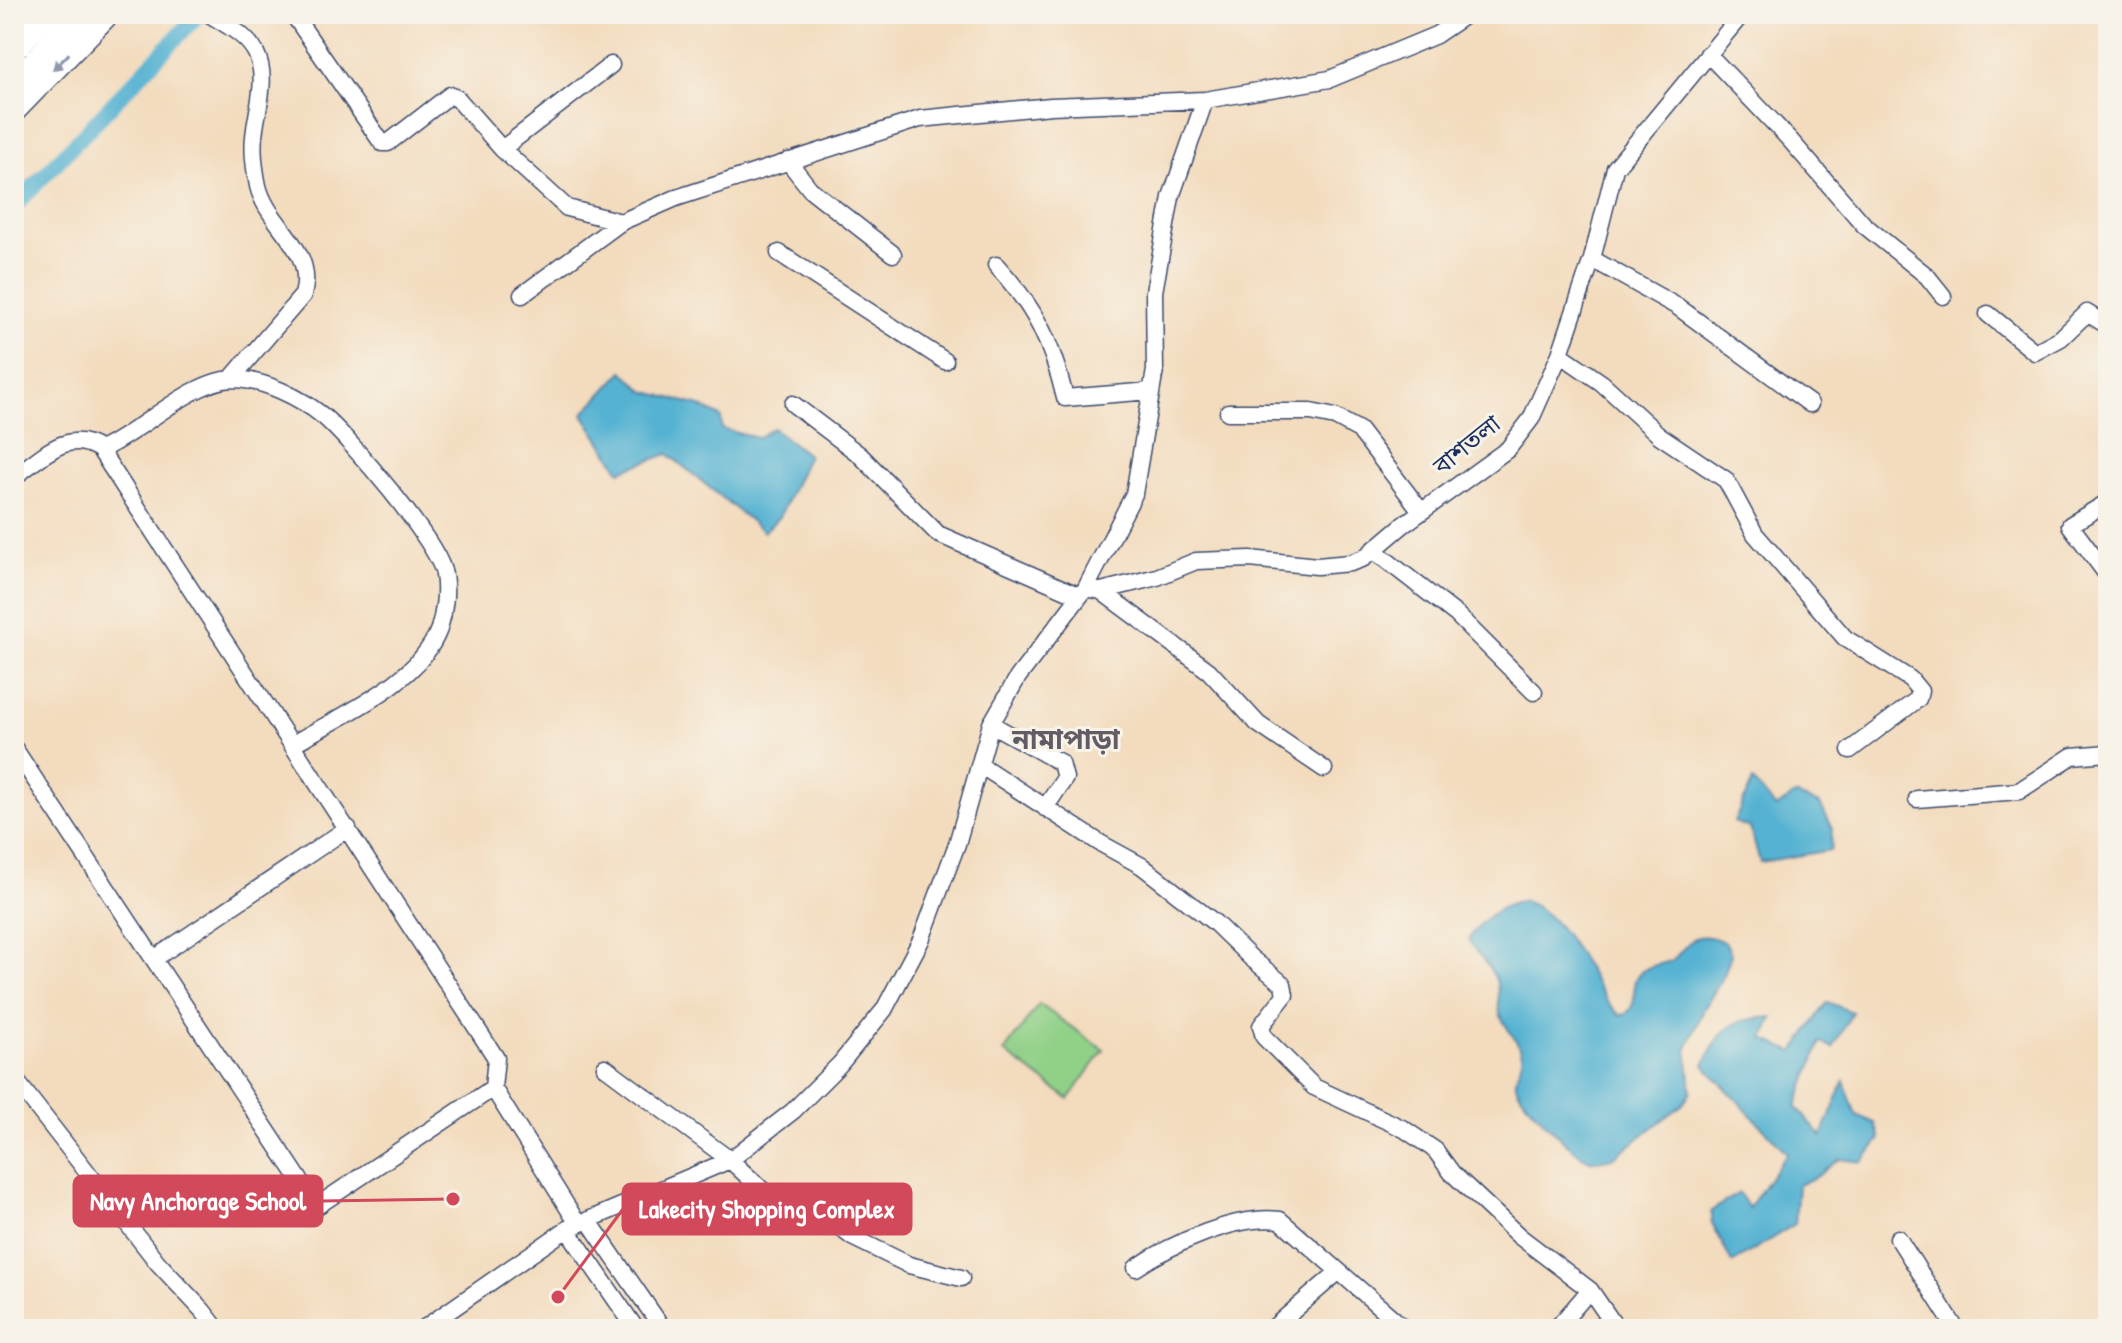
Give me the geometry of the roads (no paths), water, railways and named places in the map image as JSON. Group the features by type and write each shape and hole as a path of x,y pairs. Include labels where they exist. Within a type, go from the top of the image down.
{"highway":[{"path":"14,49 48,14"}],"main road":[{"path":"14,83 78,14"},
{"path":"14,111 108,14"}],"street":[{"path":"209,14 245,39 256,52 261,71 253,139 259,189 269,211 303,262 307,279 303,295 231,379"},
{"path":"293,14 382,143 388,143 450,95 458,99 502,149 567,208 621,222"},
{"path":"522,295 621,222 676,198 920,119 1051,106 1205,100 1330,79 1436,35 1467,14"},
{"name":"বাশতলা","path":"1089,592 1157,577 1196,561 1250,559 1317,566 1350,563 1364,558 1421,511 1508,449 1531,419 1560,354 1592,259 1615,168 1742,14"},
{"path":"1708,54 1790,140 1864,225 1927,276 1943,296"},
{"path":"502,149 611,65"},
{"path":"423,1329 578,1225 730,1160 793,1111 840,1064 884,1010 921,940 957,844 991,724 1018,677 1089,592 1134,494 1155,370 1154,292 1171,197 1205,100"},
{"path":"788,161 810,189 893,254"},
{"path":"779,253 945,361"},
{"path":"1592,259 1678,307 1810,404"},
{"path":"996,265 1022,292 1040,323 1057,363 1065,398 1151,391"},
{"path":"1988,314 2035,352 2061,338 2087,313 2108,326"},
{"path":"1560,354 1602,383 1659,435 1726,480 1755,534 1845,638 1910,679 1920,691 1918,699 1850,750"},
{"path":"100,450 198,390 231,379 263,384 322,416 421,528 444,573 443,614 438,632 416,666 399,681 293,744"},
{"path":"793,404 860,455 938,534 1089,592 1209,671 1258,724 1324,769"},
{"path":"1228,412 1311,412 1335,417 1359,430 1421,511"},
{"path":"14,477 60,445 74,439 89,441 100,450 496,1058 493,1088 578,1225 636,1329"},
{"path":"2108,502 2070,525 2108,576"},
{"path":"1373,550 1457,615 1534,692"},
{"path":"991,724 1061,763 1065,778 1045,808"},
{"path":"14,748 317,1206 493,1088"},
{"path":"1917,799 2019,791 2072,756 2108,753"},
{"path":"980,765 1142,866 1215,923 1283,984 1285,995 1261,1026 1264,1037 1314,1087 1404,1129 1435,1150 1452,1173 1519,1236 1590,1290 1617,1329"},
{"path":"154,959 348,828"},
{"path":"605,1067 730,1160 770,1197 808,1218 834,1223 852,1237 909,1265 961,1278"},
{"path":"14,1078 158,1263 217,1329"},
{"path":"1136,1268 1156,1255 1217,1230 1262,1217 1280,1220 1405,1329"},
{"path":"578,1225 663,1329"},
{"path":"1898,1238 1956,1329"},
{"path":"1272,1329 1338,1272"},
{"path":"1556,1329 1590,1290"},
{"path":"14,1317 22,1329"}],"water":[{"path":"623,371 644,391 697,405 721,417 722,429 758,438 773,428 808,455 780,516 764,532 668,454 620,471 583,414"},
{"path":"1753,781 1776,808 1795,795 1820,804 1832,828 1831,850 1760,862 1750,828 1734,822"},
{"path":"1523,901 1535,906 1555,923 1573,945 1608,1003 1620,1015 1626,1014 1632,1006 1636,977 1653,966 1672,961 1695,939 1708,937 1726,943 1731,954 1724,975 1704,1009 1687,1048 1691,1091 1683,1104 1613,1158 1594,1161 1581,1155 1536,1113 1516,1084 1522,1058 1520,1049 1501,1016 1494,974 1469,939 1492,914"},
{"path":"1827,1002 1852,1012 1833,1048 1821,1042 1796,1107 1822,1136 1844,1081 1856,1115 1875,1123 1880,1139 1862,1162 1840,1159 1818,1176 1798,1185 1795,1224 1732,1263 1711,1221 1711,1211 1739,1193 1749,1208 1787,1153 1704,1065 1723,1033 1737,1023 1758,1018 1773,1017 1764,1039 1794,1052"}],"waterway":[{"path":"14,207 199,14"}],"place":[{"name":"Navy Anchorage School","path":"453,1199"},
{"name":"Lakecity Shopping Complex","path":"558,1297"}],"district":[{"name":"নামাপাড়া","path":"1066,739"}]}
